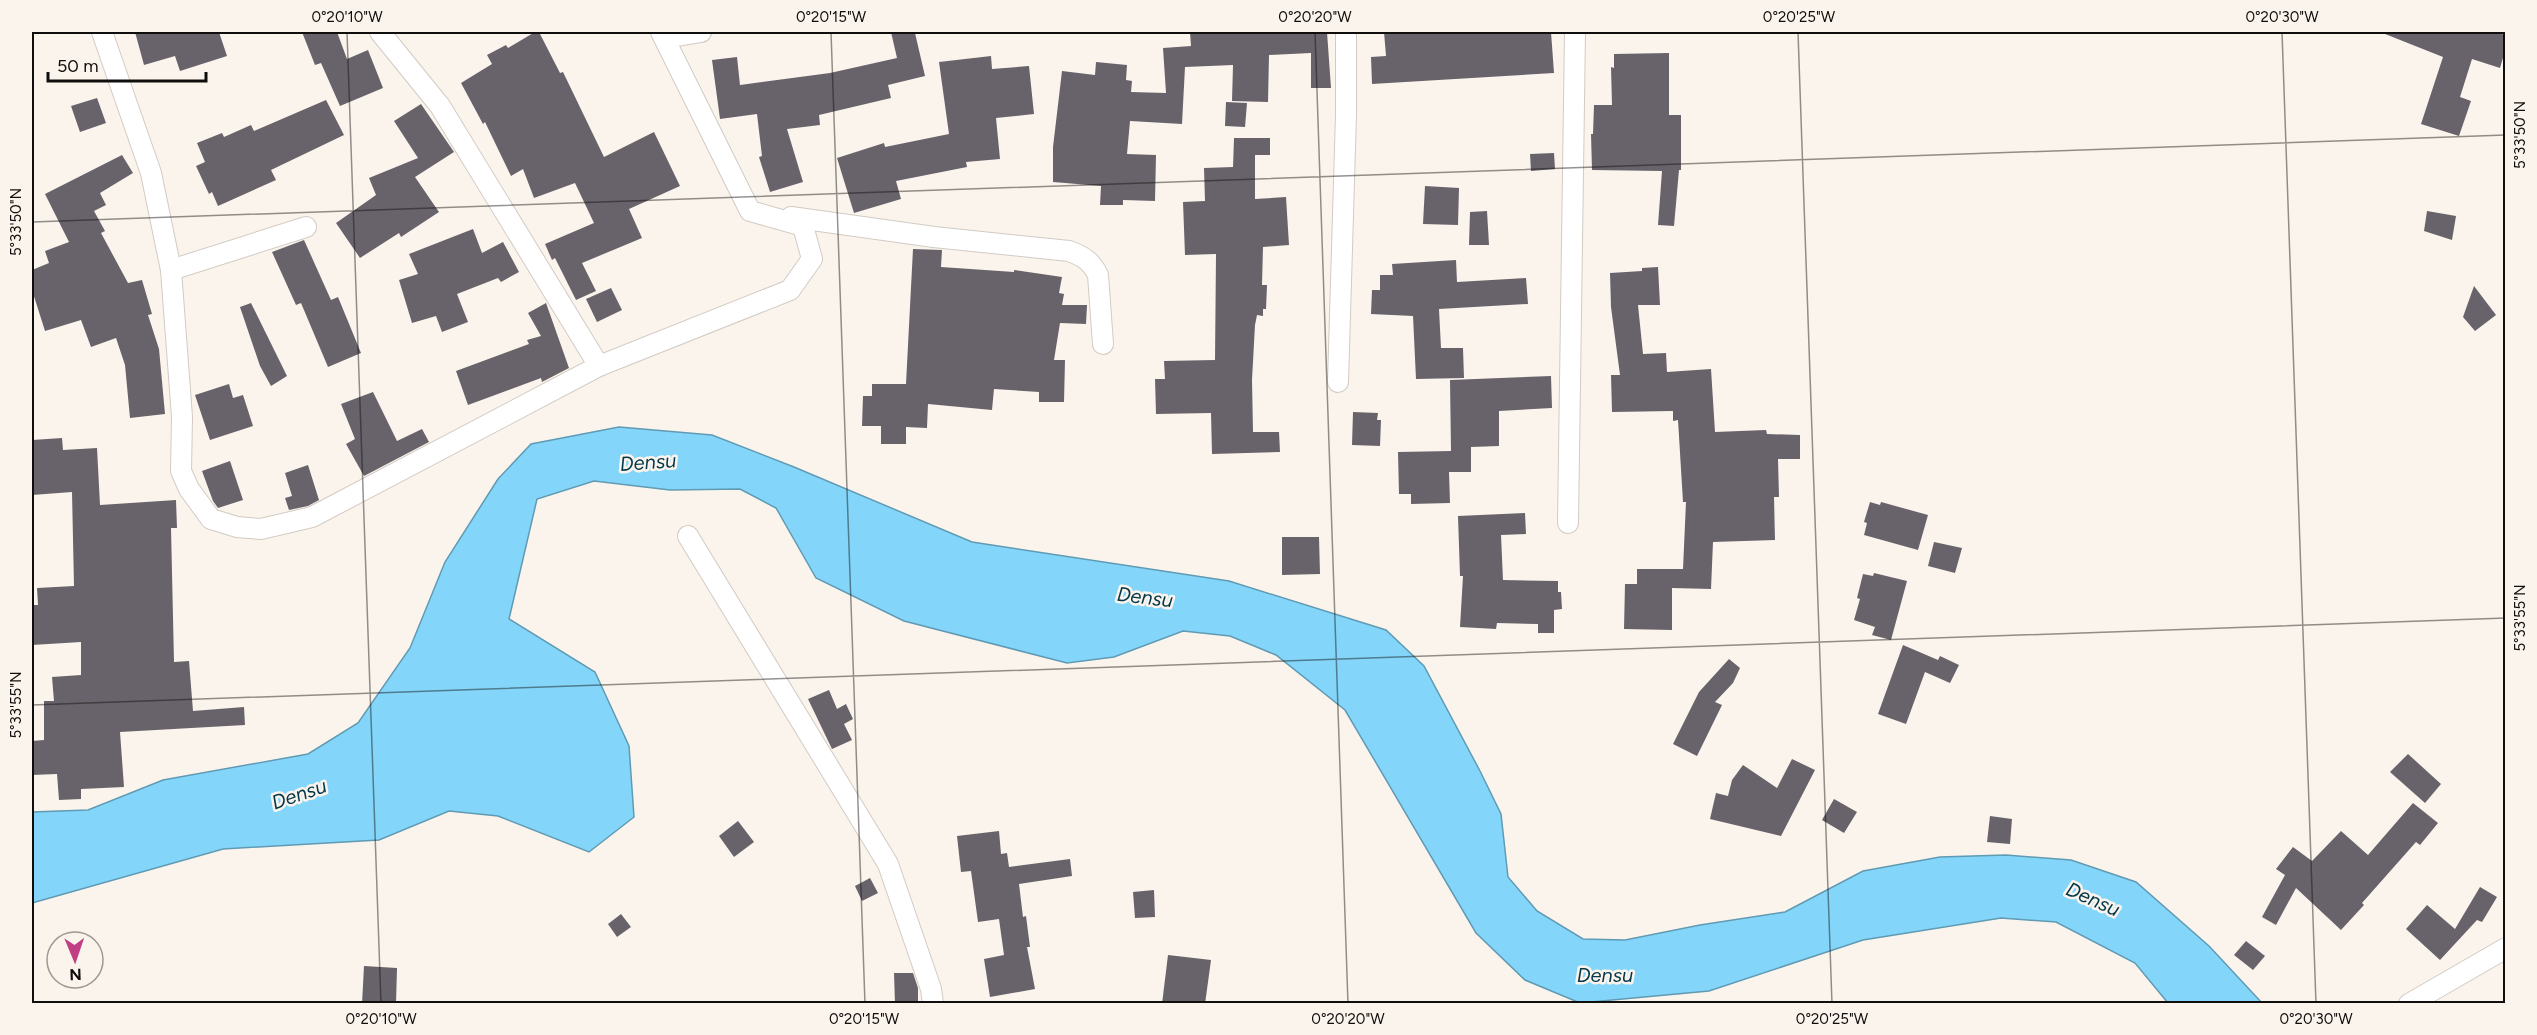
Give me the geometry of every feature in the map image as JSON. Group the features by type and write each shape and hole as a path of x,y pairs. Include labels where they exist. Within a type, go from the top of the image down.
{"street":[{"path":"102,32 151,173 171,270 182,417 181,471 189,489 211,519 237,527 261,529 312,517 599,366 790,290 812,259 803,226 750,211 663,35 701,32"},
{"path":"380,32 440,106 599,366"},
{"path":"1338,382 1346,115 1346,32"},
{"path":"1568,523 1575,32"},
{"path":"750,211 934,237 1069,251 1094,266 1098,275 1103,344"},
{"path":"171,270 306,227"},
{"path":"688,536 888,864 931,989 933,1004"},
{"path":"2409,1004 2505,948"}],"water":[{"name":"Densu","path":"619,427 712,435 972,542 1229,581 1386,630 1424,666 1480,771 1501,814 1508,877 1537,911 1583,939 1625,940 1700,925 1785,912 1863,871 1940,857 2006,855 2071,860 2136,882 2209,946 2262,1003 2168,1003 2135,963 2056,922 2001,918 1863,940 1709,991 1580,1003 1525,980 1476,933 1345,710 1276,655 1230,636 1183,631 1114,657 1067,663 904,621 816,578 776,508 740,489 670,490 594,481 537,499 509,619 595,672 629,746 634,817 589,852 498,816 449,811 379,840 223,849 32,903 32,812 88,810 163,780 308,754 358,723 410,648 445,562 498,479 531,444"}],"building":[{"path":"135,32 219,32 227,56 180,71 175,56 144,65"},
{"path":"302,32 337,32 347,59 368,50 383,88 340,106 321,63 315,65"},
{"path":"535,32 539,32 560,73 563,72 604,157 654,132 680,186 629,209 642,238 582,263 596,291 576,300 555,258 552,260 545,244 594,223 575,183 534,198 523,169 511,176 485,122 483,124 461,83 492,64 487,55 506,45 508,48"},
{"path":"891,32 915,33 925,76 888,85 891,98 819,115 820,125 787,129 803,182 770,192 759,157 762,156 757,114 720,119 712,60 737,57 740,85 830,73 897,58"},
{"path":"1190,32 1327,32 1331,88 1311,88 1311,53 1269,55 1268,102 1232,101 1233,65 1185,67 1182,124 1130,121 1127,154 1156,155 1155,201 1123,200 1123,205 1100,205 1101,186 1053,182 1053,147 1062,71 1095,75 1096,62 1127,65 1126,80 1132,81 1131,92 1166,93 1163,48 1191,46"},
{"path":"1384,32 1551,32 1554,73 1372,84 1371,57 1386,56"},
{"path":"2380,32 2495,32 2505,35 2505,51 2500,68 2472,59 2460,97 2471,101 2459,136 2421,124 2443,57"},
{"path":"1669,53 1669,115 1681,115 1681,170 1679,170 1674,226 1658,225 1662,171 1592,170 1591,134 1593,134 1594,105 1612,105 1611,67 1614,68 1614,54"},
{"path":"991,56 992,69 1029,66 1034,114 996,118 1000,159 966,162 967,167 896,181 901,199 854,213 837,158 884,143 885,147 949,134 939,62"},
{"path":"97,98 106,123 80,132 71,106"},
{"path":"326,100 344,135 271,170 276,180 218,206 212,192 209,194 196,166 205,162 197,143 222,133 224,137 251,125 254,131"},
{"path":"1226,102 1247,103 1245,127 1225,126"},
{"path":"421,104 454,152 415,177 439,212 401,237 399,233 360,258 336,223 376,195 369,178 418,158 394,121"},
{"path":"1234,138 1270,138 1270,155 1255,155 1255,199 1286,197 1289,245 1263,247 1262,285 1267,285 1266,309 1263,309 1263,316 1257,315 1255,325 1252,380 1253,432 1279,432 1280,452 1212,454 1211,413 1156,414 1155,379 1165,379 1164,361 1215,360 1216,254 1185,255 1183,202 1205,201 1204,168 1233,167"},
{"path":"1554,153 1555,169 1531,171 1530,154"},
{"path":"122,155 133,173 100,193 106,205 94,211 105,231 101,233 128,283 142,280 152,314 148,315 159,349 165,414 130,418 125,365 116,338 91,347 81,320 45,331 32,290 32,270 49,263 45,251 69,242 45,194"},
{"path":"1425,186 1459,188 1458,225 1423,224"},
{"path":"1487,211 1489,245 1469,245 1470,212"},
{"path":"2427,211 2456,216 2452,240 2424,231"},
{"path":"473,229 482,253 503,242 519,272 501,282 498,278 457,294 468,322 442,332 436,316 412,323 399,280 418,274 409,254"},
{"path":"304,240 331,300 338,297 361,353 328,367 301,303 296,305 272,252"},
{"path":"913,249 942,250 941,267 1014,272 1014,270 1062,277 1059,293 1064,294 1062,305 1087,305 1086,324 1060,323 1054,360 1065,360 1064,402 1039,402 1039,392 994,389 992,410 928,404 927,428 906,427 906,444 881,444 881,426 862,426 863,396 872,396 872,384 906,384"},
{"path":"1456,260 1457,282 1526,278 1528,304 1439,309 1441,348 1463,348 1464,378 1416,379 1413,316 1371,314 1372,290 1380,290 1380,275 1393,275 1392,264"},
{"path":"1658,267 1660,305 1638,305 1643,354 1666,353 1667,372 1711,369 1715,432 1766,430 1767,434 1800,435 1800,459 1778,459 1779,497 1774,497 1775,540 1713,542 1711,589 1672,588 1672,630 1624,629 1625,584 1637,584 1637,569 1683,569 1686,502 1683,502 1678,420 1673,421 1673,411 1612,412 1611,375 1620,375 1611,307 1610,273 1642,271 1642,268"},
{"path":"2474,286 2496,315 2475,331 2463,317"},
{"path":"611,288 622,310 597,322 586,299"},
{"path":"251,303 287,376 271,386 260,366 240,307"},
{"path":"546,303 569,368 542,382 541,378 468,405 456,371 529,344 527,340 541,336 528,313"},
{"path":"1551,376 1552,408 1499,411 1499,446 1471,447 1471,472 1449,472 1450,503 1411,504 1411,494 1399,494 1398,452 1451,451 1450,380"},
{"path":"229,384 233,398 243,395 253,426 210,440 195,395"},
{"path":"373,392 397,441 422,429 429,442 364,476 346,444 355,439 341,404"},
{"path":"1353,412 1378,413 1377,420 1381,420 1380,446 1352,445"},
{"path":"62,438 63,450 97,448 100,505 176,500 177,528 171,528 174,662 189,661 193,711 244,707 245,725 120,732 124,787 81,789 81,799 59,800 57,774 32,775 32,741 44,740 44,701 54,701 52,677 81,675 81,642 32,645 32,605 38,605 37,588 74,586 72,492 32,495 32,440"},
{"path":"230,461 243,500 218,508 213,501 202,471"},
{"path":"308,465 319,500 308,506 289,510 285,498 292,496 285,473"},
{"path":"1870,502 1880,505 1881,502 1928,515 1918,550 1864,535 1867,523 1864,522"},
{"path":"1525,513 1526,534 1501,535 1503,580 1558,581 1562,609 1554,610 1554,633 1538,633 1538,624 1497,623 1496,629 1460,627 1463,576 1460,576 1458,516"},
{"path":"1282,537 1319,537 1320,574 1282,575"},
{"path":"1934,542 1962,548 1955,573 1928,566"},
{"path":"1874,573 1907,581 1891,640 1872,635 1875,627 1854,620 1860,599 1857,598 1863,574 1873,576"},
{"path":"1903,645 1938,660 1940,656 1959,665 1950,683 1925,672 1906,724 1878,714"},
{"path":"1729,659 1740,668 1733,683 1715,702 1722,705 1697,756 1673,744 1699,692"},
{"path":"829,690 837,709 846,704 853,719 844,724 852,740 832,749 808,699"},
{"path":"2408,754 2441,784 2425,803 2390,772"},
{"path":"1792,759 1815,770 1781,836 1710,819 1716,793 1728,796 1732,780 1743,765 1777,788"},
{"path":"1834,799 1857,812 1844,833 1822,820"},
{"path":"2413,803 2438,823 2420,845 2416,842 2341,930 2296,888 2276,925 2262,917 2285,875 2276,869 2293,847 2312,861 2341,831 2368,855"},
{"path":"1990,816 2012,819 2010,844 1987,842"},
{"path":"738,821 754,842 734,857 719,836"},
{"path":"999,831 1001,854 1007,853 1009,867 1070,859 1072,876 1019,884 1023,917 1026,916 1030,947 1027,947 1035,989 990,997 984,959 1004,955 999,919 978,922 971,871 961,872 957,836"},
{"path":"870,878 878,893 862,901 855,886"},
{"path":"2480,887 2497,897 2482,922 2477,920 2440,960 2406,929 2427,905 2455,929"},
{"path":"1154,890 1155,917 1135,918 1133,892"},
{"path":"621,914 631,927 617,937 608,924"},
{"path":"2246,941 2265,956 2253,970 2234,955"},
{"path":"1168,955 1211,960 1205,1004 1162,1004"},
{"path":"364,966 397,968 396,1004 362,1004"},
{"path":"894,973 913,973 918,988 918,1004 895,1004"}]}
